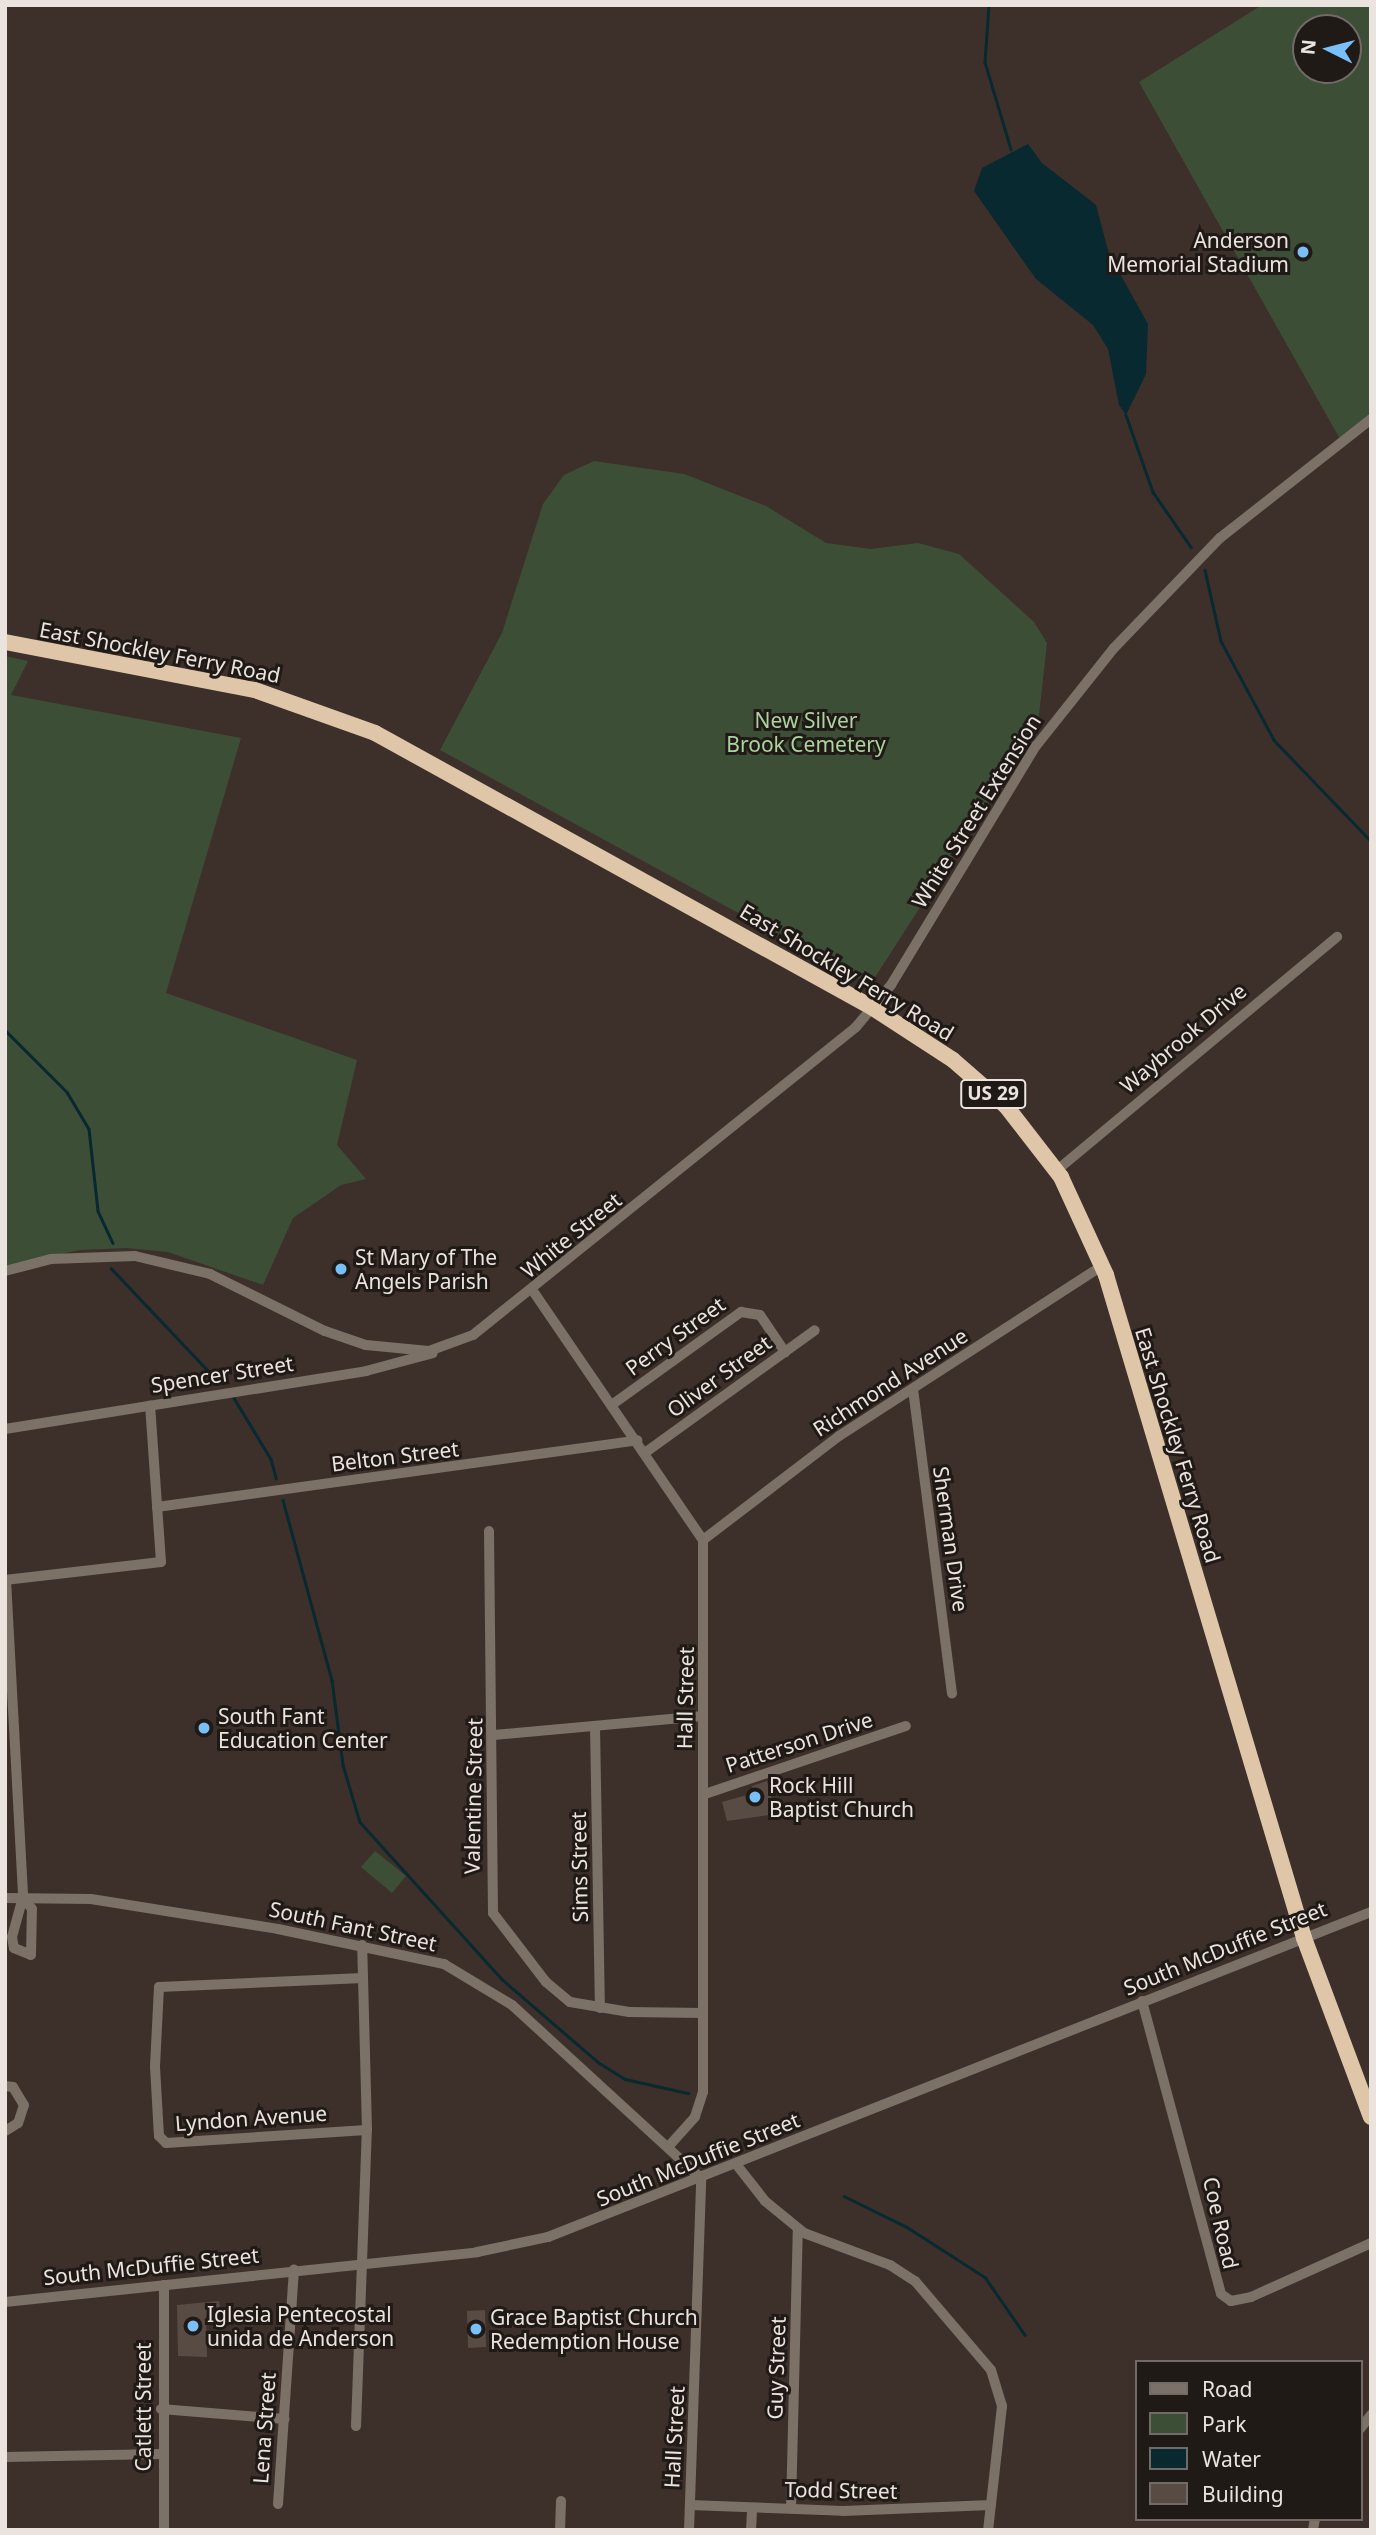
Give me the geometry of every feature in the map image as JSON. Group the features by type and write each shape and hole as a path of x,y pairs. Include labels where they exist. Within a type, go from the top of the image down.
{"highway":[{"name":"East Shockley Ferry Road","path":"5,642 255,690 350,723 873,1008 983,1084 1018,1119 1056,1171 1103,1265 1304,1938 1370,2113"}],"street":[{"name":"White Street Extension","path":"873,1008 1022,768 1114,648 1220,538 1371,419"},
{"name":"Waybrook Drive","path":"1056,1171 1337,937"},
{"name":"White Street","path":"5,1271 96,1255 167,1261 241,1287 343,1338 400,1352 441,1349 473,1335 533,1291 827,1053 873,1008"},
{"name":"Richmond Avenue","path":"703,1540 839,1436 1103,1265"},
{"path":"533,1291 646,1452 703,1540"},
{"name":"Perry Street","path":"612,1404 741,1311 760,1315 785,1352"},
{"name":"Oliver Street","path":"646,1452 815,1330"},
{"name":"Spencer Street","path":"5,1429 366,1371 441,1349"},
{"name":"Sherman Drive","path":"913,1389 952,1694"},
{"path":"23,1897 32,1909 31,1955 14,1948 12,1937 23,1897 10,1741 5,1580 161,1562 150,1405"},
{"name":"Belton Street","path":"157,1507 637,1440"},
{"name":"Valentine Street","path":"489,1531 494,1735 493,1913 560,1996 600,2008 703,2013"},
{"name":"Hall Street","path":"668,2147 700,2105 705,1794 702,1716 703,1540"},
{"path":"494,1735 702,1716"},
{"name":"Patterson Drive","path":"705,1794 906,1726"},
{"name":"Sims Street","path":"595,1727 600,2008"},
{"name":"South Fant Street","path":"5,1898 91,1899 362,1945 431,1960 491,1989 701,2178"},
{"name":"South McDuffie Street","path":"5,2302 366,2263 531,2242 701,2178 1371,1912"},
{"path":"356,2426 366,2263 367,2130 362,1945"},
{"name":"Lyndon Avenue","path":"363,1978 159,1987 155,2067 159,2136 166,2143 367,2130"},
{"name":"Coe Road","path":"1142,2001 1221,2294 1231,2301 1251,2297 1371,2243"},
{"path":"5,2086 13,2087 24,2105 18,2123 5,2131"},
{"path":"736,2164 765,2202 798,2229 890,2265 915,2281 991,2370 1002,2406 988,2530"},
{"name":"Hall Street","path":"689,2530 701,2178"},
{"name":"Guy Street","path":"791,2508 798,2229"},
{"name":"Lena Street","path":"278,2504 294,2270"},
{"name":"Catlett Street","path":"164,2284 161,2409 164,2530"},
{"path":"161,2409 285,2419"},
{"path":"5,2457 162,2454"},
{"path":"560,2530 561,2501"},
{"name":"Todd Street","path":"690,2505 752,2510 991,2505"},
{"path":"751,2530 752,2510"}],"green space":[{"name":"Anderson Memorial Stadium","path":"1262,5 1371,5 1371,422 1340,439 1139,82"},
{"name":"New Silver Brook Cemetery","path":"594,461 684,474 766,506 826,543 871,549 918,543 959,554 1034,622 1047,643 1038,724 870,985 440,750 502,633 543,504 564,475"},
{"path":"5,656 28,661 11,695 241,738 166,993 357,1060 337,1145 366,1179 341,1185 293,1218 263,1285 168,1252 126,1248 79,1250 5,1267"},
{"path":"375,1851 406,1876 392,1893 361,1867"}],"water":[{"path":"1028,144 1042,163 1096,205 1109,254 1148,324 1146,374 1126,415 1119,405 1108,349 1093,325 1036,279 974,191 982,168"}],"building":[{"name":"Rock Hill Baptist Church","path":"767,1781 776,1814 727,1821 722,1802 754,1793 752,1786"},
{"name":"Iglesia Pentecostal unida de Anderson","path":"219,2301 221,2315 206,2316 207,2357 178,2356 177,2305"},
{"name":"Grace Baptist Church Redemption House","path":"485,2310 486,2347 468,2348 467,2311"}],"waterway":[{"path":"989,5 985,62 1011,149"},
{"path":"1126,415 1153,492 1191,547"},
{"path":"1205,570 1221,641 1274,740 1371,841"},
{"path":"5,1030 67,1092 89,1129 98,1211 113,1243"},
{"path":"111,1268 218,1381"},
{"path":"234,1398 271,1459 276,1478"},
{"path":"283,1500 332,1680 343,1765 360,1822 503,1980 598,2062 625,2079 688,2093"},
{"path":"844,2196 907,2227 985,2277 1025,2335"}],"place":[{"name":"Anderson Memorial Stadium","path":"1303,252"},
{"name":"St Mary of The Angels Parish","path":"341,1269"},
{"name":"South Fant Education Center","path":"204,1728"},
{"name":"Rock Hill Baptist Church","path":"755,1797"},
{"name":"Iglesia Pentecostal unida de Anderson","path":"193,2326"},
{"name":"Grace Baptist Church Redemption House","path":"476,2329"}]}
